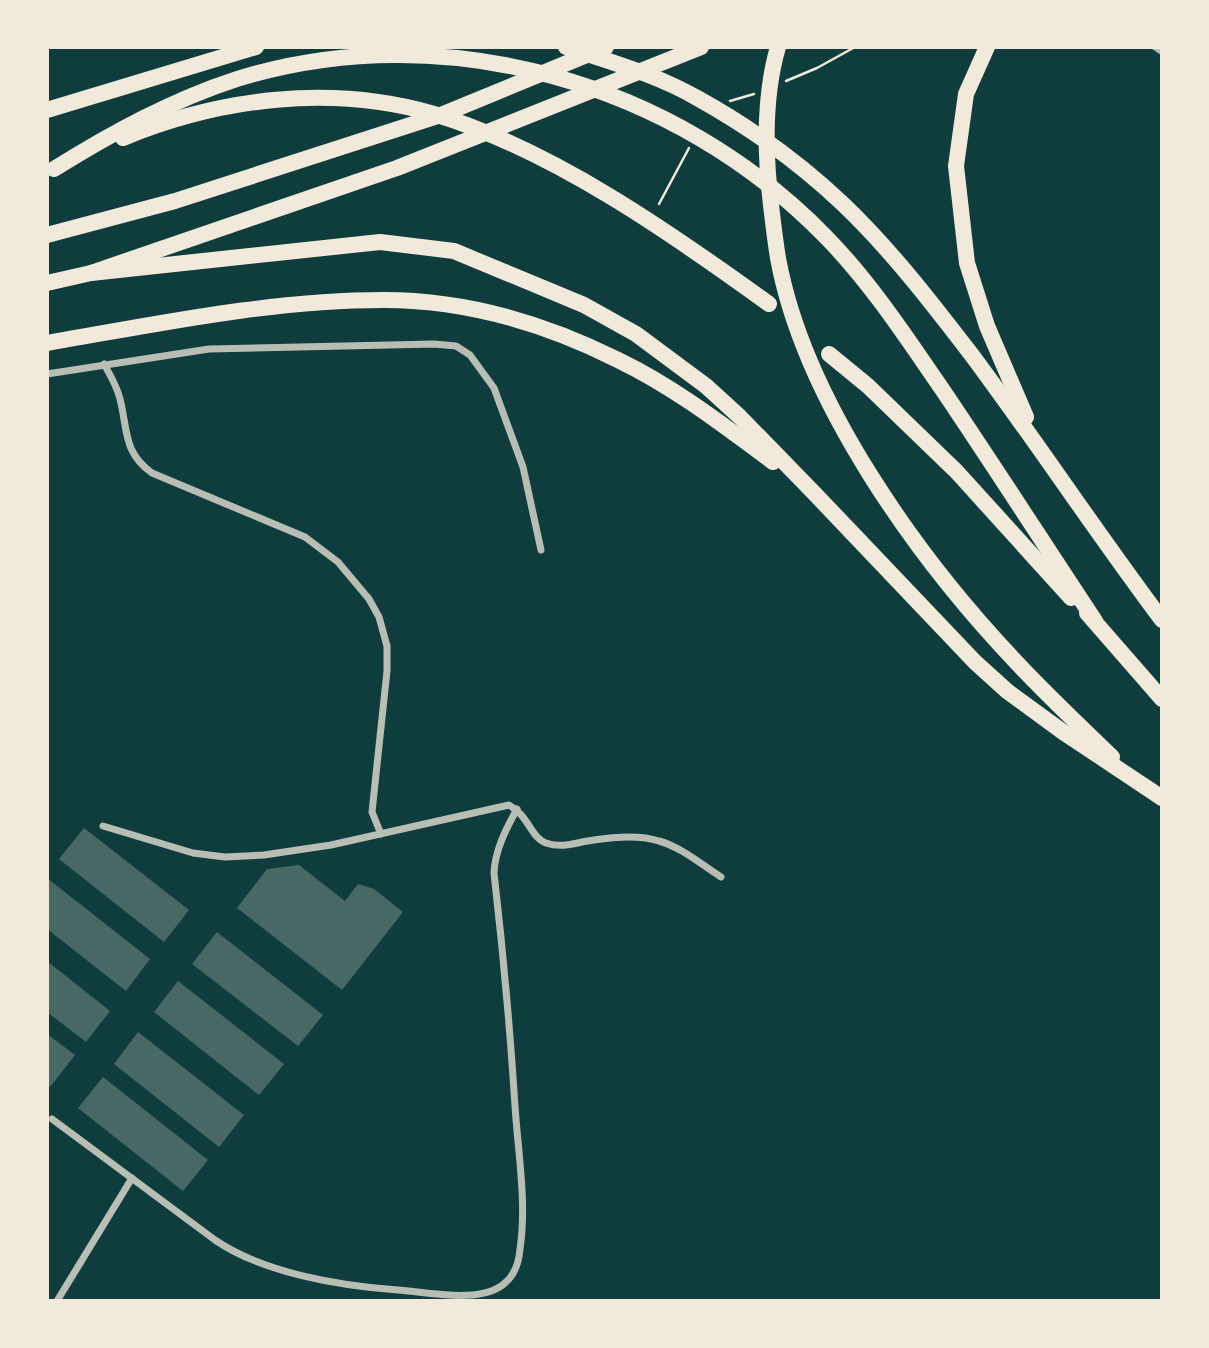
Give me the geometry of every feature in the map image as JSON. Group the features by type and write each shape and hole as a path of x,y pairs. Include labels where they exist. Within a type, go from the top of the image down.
{"highway":[{"path":"47,110 256,47"},
{"path":"566,47 662,81 697,98 743,126 843,204 877,239 944,318 1037,442 1162,620"},
{"path":"47,235 175,201 441,116 606,47"},
{"path":"47,283 91,273 397,168 701,47"},
{"path":"778,47 771,72 767,169 778,258 796,323 821,386 861,459 955,593 1017,663 1139,783"},
{"path":"987,47 966,94 956,166 967,263 987,326 1037,442"},
{"path":"51,171 121,128 191,96 239,79 290,66 378,55 426,55 510,64 602,91 668,120 716,147 796,208 853,267 914,348 1095,621"},
{"path":"51,171 135,133 201,112 249,102 327,98 364,101 433,114 502,140 539,158 676,239 769,304"},
{"path":"91,273 380,242 454,250 584,305 636,334 706,386 740,417 975,662 1007,691 1082,746 1162,798"},
{"path":"47,343 305,303 385,300 458,307 540,327 621,361 696,405 817,495"},
{"path":"829,354 868,386 957,472 1056,582 1095,621 1162,699"}],"street":[{"path":"47,374 209,349 434,344 456,346 470,355 494,388 523,467 541,550"},
{"path":"104,364 120,397 131,452 140,464 161,477 305,537 338,562 369,599 379,617 387,646 385,693 372,812 381,834"},
{"path":"103,826 193,853 225,857 296,850 509,805 517,809 537,838 543,842 568,846 594,840 648,838 669,845 721,877"},
{"path":"52,1119 225,1247 271,1266 351,1284 459,1295 490,1292 505,1284 515,1271 523,1216 507,995 494,864 505,831 517,809"},
{"path":"57,1301 132,1178"}],"lane":[{"path":"1153,47 1162,53"}],"building":[{"path":"84,828 189,910 164,942 59,859"},
{"path":"299,865 345,901 358,884 374,889 403,912 342,990 237,908 267,869"},
{"path":"47,878 150,959 126,991 47,929"},
{"path":"217,932 323,1015 298,1046 192,964"},
{"path":"47,961 110,1011 86,1042 47,1012"},
{"path":"178,981 284,1064 259,1095 154,1012"},
{"path":"138,1032 244,1115 219,1147 114,1064"},
{"path":"47,1034 75,1055 50,1087 47,1085"},
{"path":"103,1077 208,1160 183,1191 78,1108"}]}
